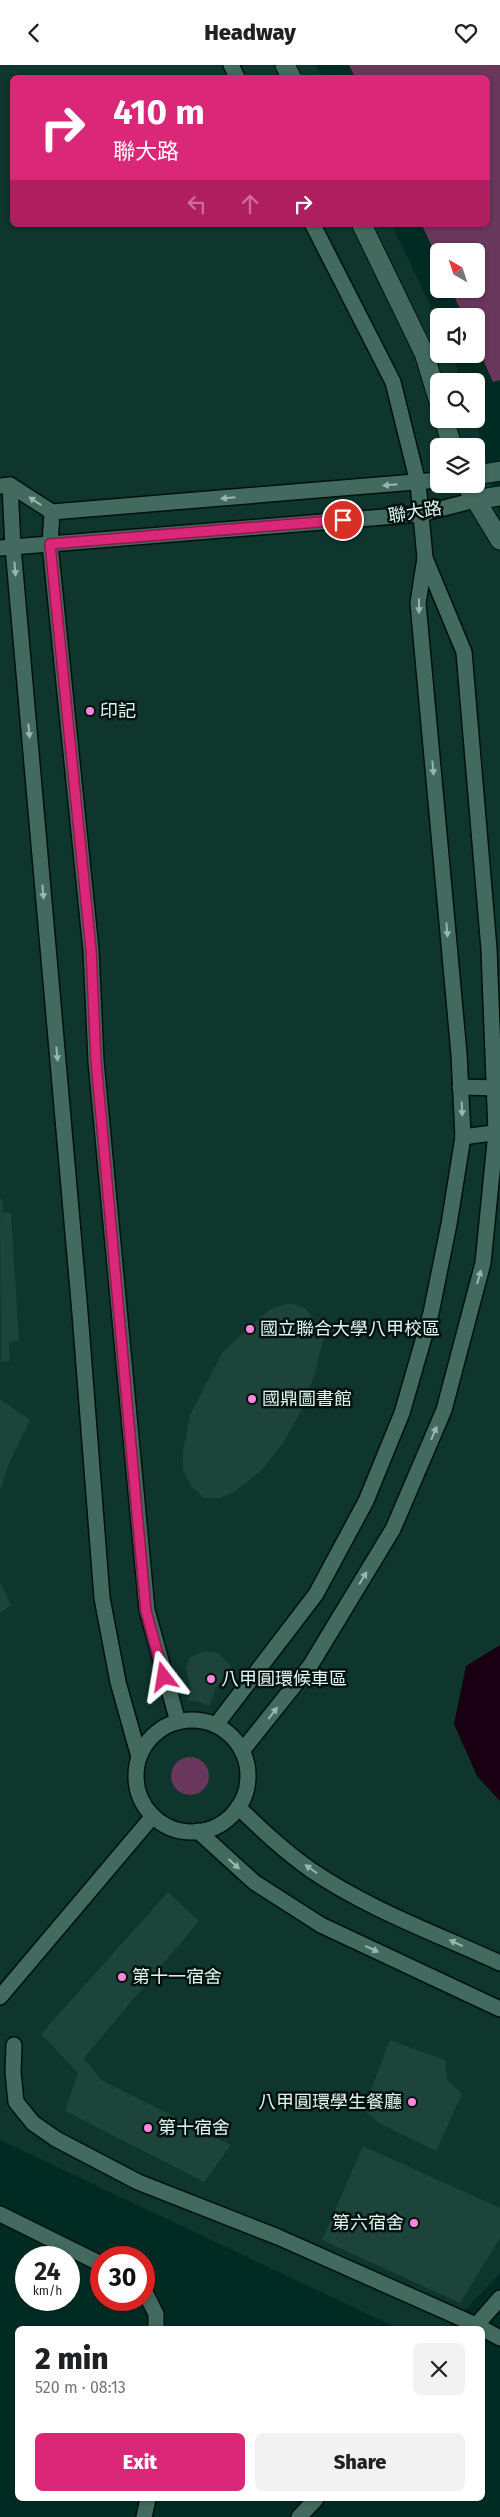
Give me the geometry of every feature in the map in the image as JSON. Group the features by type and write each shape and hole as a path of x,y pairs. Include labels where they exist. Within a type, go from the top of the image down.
{"street":[{"path":"216,1725 316,1594 366,1501 402,1413 431,1313 449,1224 463,1137 418,603 425,558 418,483 393,382 314,227"},
{"path":"363,227 424,353 430,373"},
{"path":"485,474 500,471"},
{"name":"聯大路","path":"52,512 430,481"},
{"path":"5,485 52,512 50,544 91,950 96,1061 146,1611 178,1722"},
{"path":"5,485 6,547 80,1313 102,1598 118,1682 139,1757"},
{"name":"聯大路","path":"6,547 421,514 468,493"},
{"path":"471,493 500,540"},
{"name":"聯大路","path":"478,493 500,496"},
{"path":"242,1751 310,1666 393,1529 444,1410 483,1263 498,1132 489,949 464,652 425,558"},
{"path":"460,1087 497,1088"},
{"path":"463,1137 498,1132"},
{"path":"197,1721 216,1725 231,1736 242,1751 247,1770 246,1789 238,1807 227,1819 214,1827 198,1831 174,1828 153,1817 138,1793 136,1779 139,1757 148,1742 161,1729 178,1722 197,1721"},
{"path":"238,1807 260,1828 311,1870 367,1902 500,1963"},
{"path":"0,1997 153,1817"},
{"path":"198,1831 254,1882 320,1925 500,2009"},
{"path":"14,2045 13,2072 16,2102 33,2123 56,2139 138,2182 278,2237 472,2326"},
{"path":"0,2214 90,2259"},
{"path":"475,2326 500,2298"},
{"path":"154,2311 156,2326"},
{"path":"485,2332 500,2338"},
{"path":"144,2517 148,2501"},
{"path":"299,2517 314,2501"}],"shaded area":[{"name":"國立聯合大學八甲校區","path":"0,65 316,65 321,75 10,75 10,227 393,227 431,308 430,363 455,363 458,373 430,373 430,428 477,428 480,438 430,438 430,493 485,493 485,455 500,517 500,2273 450,2326 393,2326 0,2140"},
{"path":"349,65 500,65 500,380 493,382 484,363 485,308 459,308 455,298 485,298 485,243 430,243 423,227 490,227 490,75 354,75"},
{"path":"500,1645 500,1801 477,1776 454,1724 466,1666"},
{"path":"190,1757 203,1763 209,1776 203,1789 190,1795 177,1789 171,1776 177,1763"}],"building":[{"path":"0,1199 2,1199 3,1213 11,1213 19,1341 9,1342 10,1361 1,1362"},
{"name":"國鼎圖書館","path":"289,1303 305,1308 314,1319 323,1340 315,1373 301,1411 283,1443 262,1470 234,1492 220,1498 204,1498 191,1486 183,1470 183,1451 190,1415 222,1353 271,1309"},
{"path":"0,1399 30,1420 10,1461 0,1490"},
{"path":"0,1582 11,1605 0,1613"},
{"name":"八甲圓環候車區","path":"205,1651 218,1653 230,1665 237,1678 216,1687 209,1706 196,1701 188,1701 190,1688 186,1668 190,1657"},
{"path":"168,1892 199,1921 84,2058 101,2080 231,2145 204,2182 65,2111 78,2073 41,2034"},
{"name":"八甲圓環學生餐廳","path":"390,2040 445,2060 447,2080 462,2094 436,2151 381,2124 363,2110"},
{"name":"第六宿舍","path":"363,2146 500,2208 500,2238 460,2303 322,2240"}],"place":[{"name":"印記","path":"90,711"},
{"name":"國立聯合大學八甲校區","path":"250,1329"},
{"name":"國鼎圖書館","path":"252,1399"},
{"name":"八甲圓環候車區","path":"211,1679"},
{"name":"第十一宿舍","path":"122,1977"},
{"name":"八甲圓環學生餐廳","path":"412,2102"},
{"name":"第十宿舍","path":"148,2128"},
{"name":"第六宿舍","path":"414,2223"}],"route":[{"path":"164,1677 146,1611 96,1061 91,950 50,544 343,520"}]}
